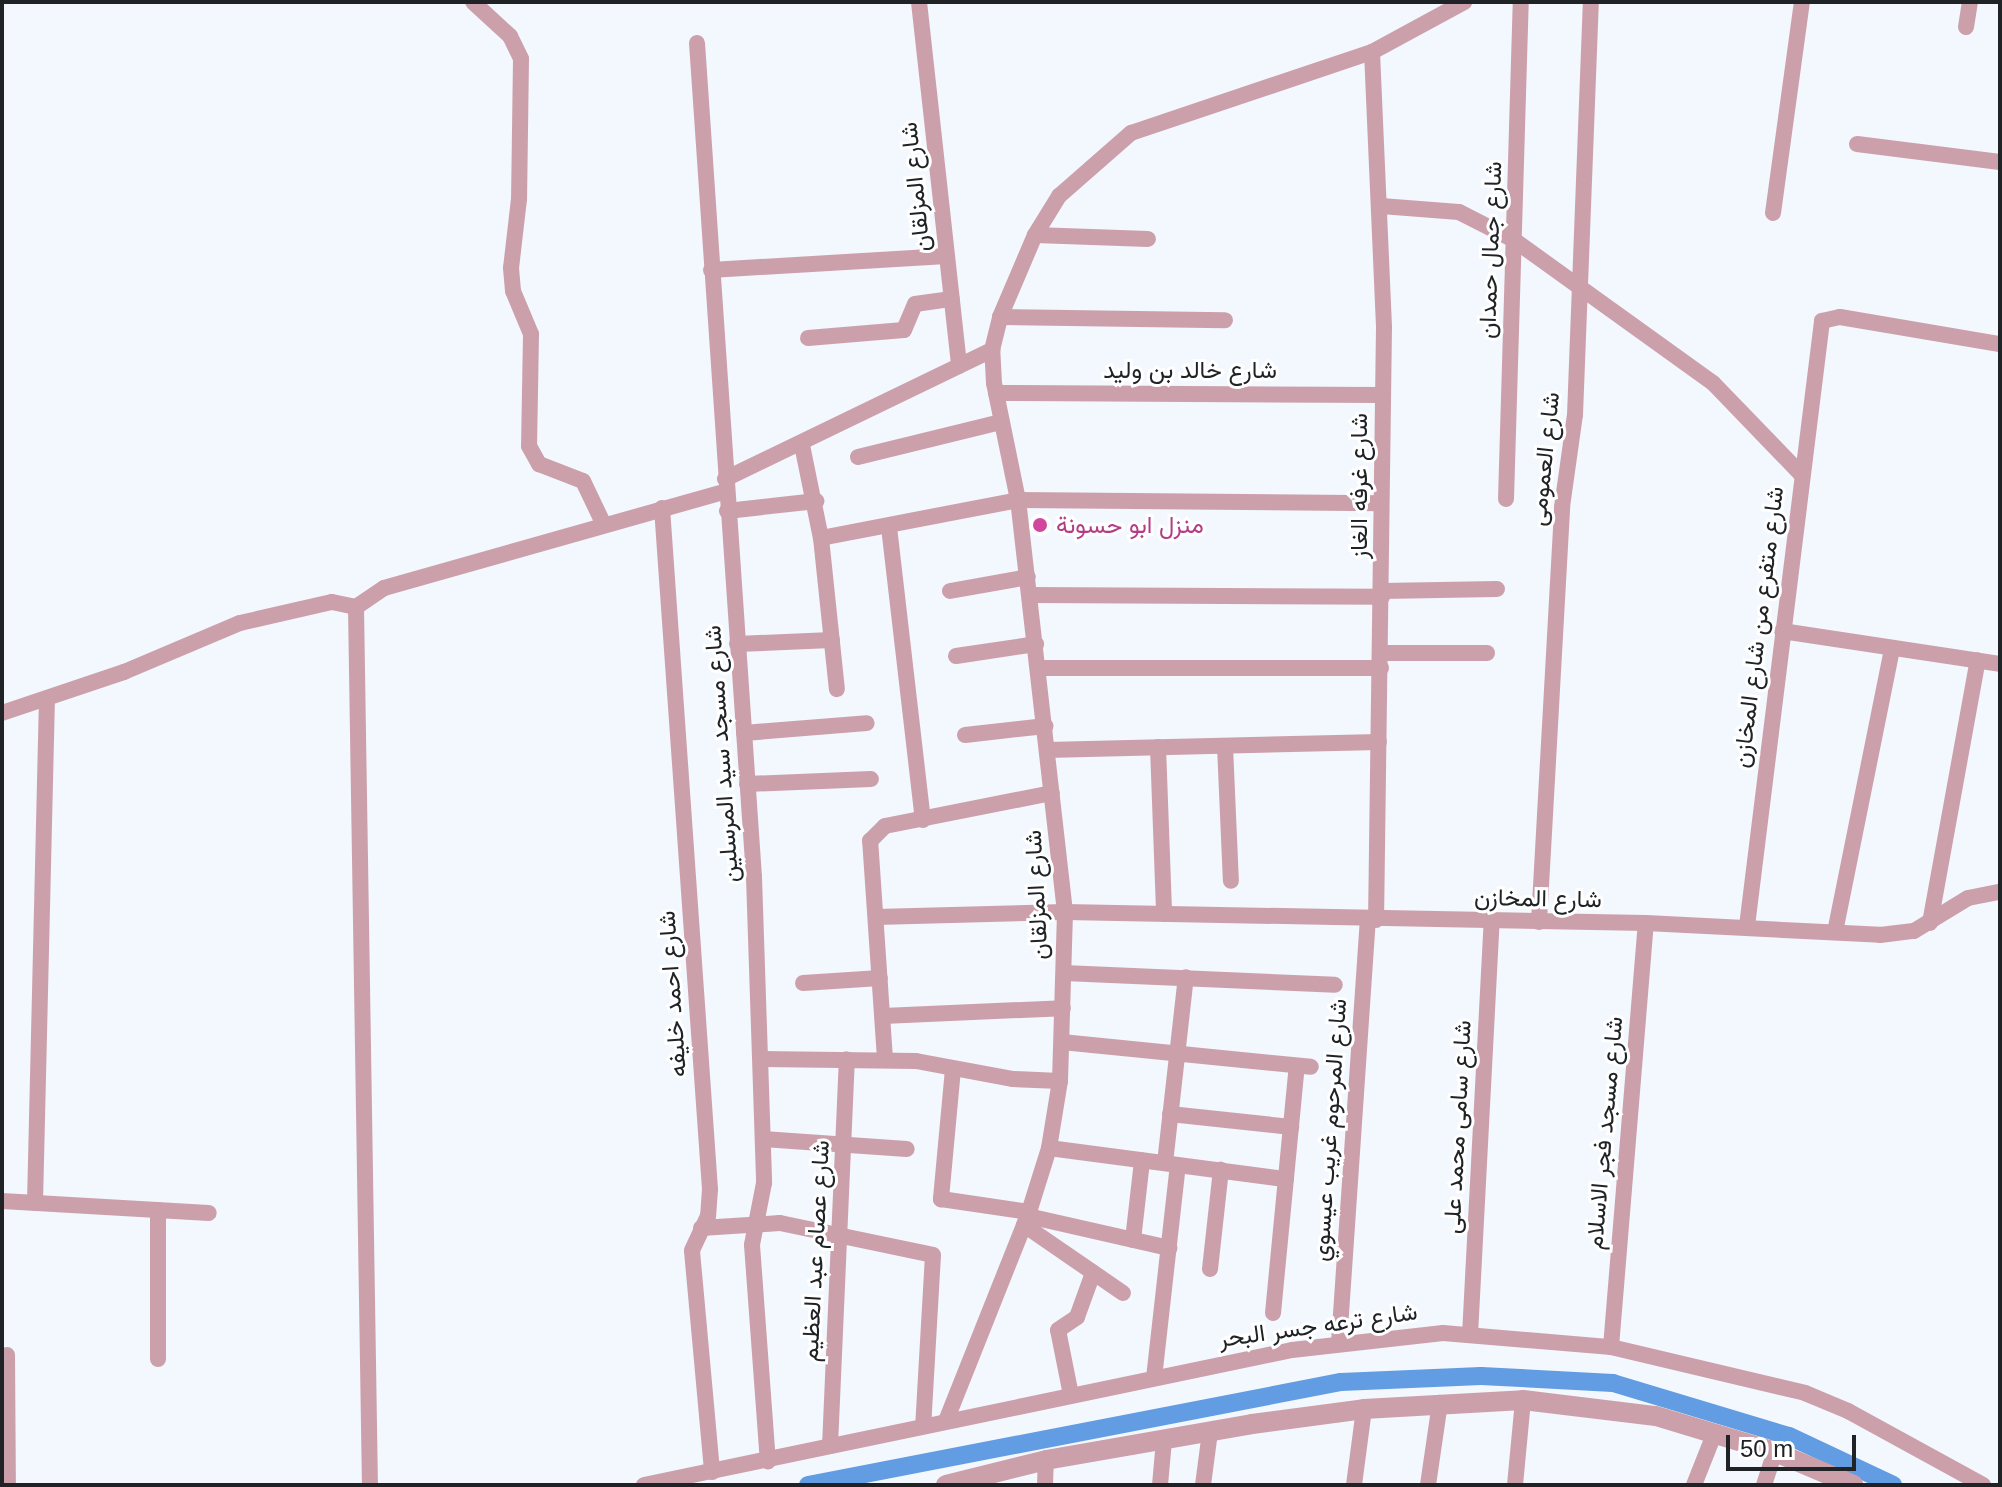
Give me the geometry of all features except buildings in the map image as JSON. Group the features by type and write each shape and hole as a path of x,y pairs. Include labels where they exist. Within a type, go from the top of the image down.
{"street":[{"path":"473,2 510,36 521,59 511,280 531,334 529,446 539,464 583,481 604,525"},
{"name":"شارع المزلقان","path":"919,2 959,366"},
{"name":"شارع المزلقان","path":"946,1421 1027,1218 1049,1148 1060,1081 1062,1042 1065,912 1018,500 996,393 992,350 1000,317 1035,235 1059,196 1131,133 1372,52 1464,2"},
{"name":"شارع جمال حمدان","path":"1506,499 1521,2"},
{"name":"شارع العمومى","path":"1539,922 1561,518 1575,415 1591,2"},
{"path":"1773,213 1802,2"},
{"path":"1966,27 1970,2"},
{"name":"شارع مسجد سيد المرسلين","path":"697,43 744,733 762,1059 763,1197 752,1245 768,1461"},
{"name":"شارع غرفه الغاز","path":"1372,52 1381,206 1383,395 1381,660 1372,920"},
{"path":"1857,144 2000,162"},
{"path":"1381,206 1459,212 1514,240 1713,383 1801,474"},
{"path":"1035,235 1148,239"},
{"path":"711,270 947,256"},
{"path":"808,338 904,330 915,304 952,299"},
{"path":"1000,317 1225,320"},
{"name":"شارع متفرع من شارع المخازن","path":"1747,926 1817,333 1822,321 1840,317 2000,344"},
{"path":"2,713 47,699 240,623 332,602 356,607 384,588 662,508 725,485 992,350"},
{"name":"شارع خالد بن وليد","path":"996,393 1383,395"},
{"path":"858,457 1000,422"},
{"path":"802,445 816,501 837,689"},
{"path":"821,538 1018,500 1381,503"},
{"path":"727,511 816,501"},
{"name":"شارع احمد خليفه","path":"662,508 710,1189 692,1251 712,1472"},
{"path":"889,527 923,820"},
{"path":"950,591 1028,577"},
{"path":"1030,595 1382,594 1497,589"},
{"path":"356,607 370,1485"},
{"path":"1782,631 2000,664"},
{"path":"737,644 832,640"},
{"path":"956,656 1036,644"},
{"path":"1835,932 1892,649"},
{"path":"1039,668 1381,660 1487,653"},
{"path":"1930,923 1978,660"},
{"path":"35,1203 47,699"},
{"path":"744,733 867,723"},
{"path":"965,735 1045,726"},
{"path":"1047,750 1379,742"},
{"path":"1225,746 1231,881"},
{"path":"1158,747 1164,914"},
{"path":"747,784 871,779"},
{"path":"885,1059 869,852 876,833 1052,793"},
{"name":"شارع المخازن","path":"876,917 1065,912 1646,923 1898,935 1930,923 1968,898 2000,892"},
{"name":"شارع المرحوم غريب عيسوي","path":"1339,1343 1372,920"},
{"name":"شارع سامى محمد على","path":"1470,1335 1492,921"},
{"name":"شارع مسجد فجر الاسلام","path":"1611,1347 1646,923"},
{"path":"1064,973 1335,985"},
{"path":"1154,1378 1169,1248 1170,1114 1186,977"},
{"path":"803,983 880,978"},
{"path":"883,1016 1063,1008"},
{"path":"1062,1042 1304,1066 1291,1127 1273,1313"},
{"path":"762,1059 885,1059 1060,1081"},
{"name":"شارع عصام عبد العظيم","path":"830,1446 847,1059"},
{"path":"953,1069 941,1199 1169,1248"},
{"path":"1170,1114 1291,1127"},
{"path":"763,1139 907,1149"},
{"path":"1049,1148 1286,1179"},
{"path":"1133,1240 1142,1161"},
{"path":"1210,1269 1221,1170"},
{"path":"2,1201 209,1213"},
{"path":"158,1210 158,1359"},
{"path":"1027,1218 1093,1273 1123,1293"},
{"path":"701,1228 755,1222 811,1226 933,1255 935,1268 923,1426"},
{"path":"1071,1395 1058,1330 1077,1317 1093,1273"},
{"name":"شارع ترعه جسر البحر","path":"654,1485 1071,1395 1339,1343 1470,1335 1611,1347 1805,1393 1848,1411 1983,1485"},
{"path":"7,1355 8,1485"},
{"path":"1515,1485 1523,1400"},
{"path":"947,1485 1046,1460 1364,1409 1523,1400 1616,1408 1715,1432 1775,1452 1853,1485"},
{"path":"1428,1485 1440,1403"},
{"path":"1354,1485 1364,1409"},
{"path":"1203,1485 1210,1432"},
{"path":"1694,1485 1715,1432"},
{"path":"1160,1485 1164,1440"},
{"path":"1764,1485 1775,1452"},
{"path":"1045,1485 1046,1460"}],"waterway":[{"path":"808,1485 1341,1382 1481,1376 1613,1383 1789,1436 1893,1485"}],"place":[{"name":"منزل ابو حسونة","path":"1040,525"}]}
